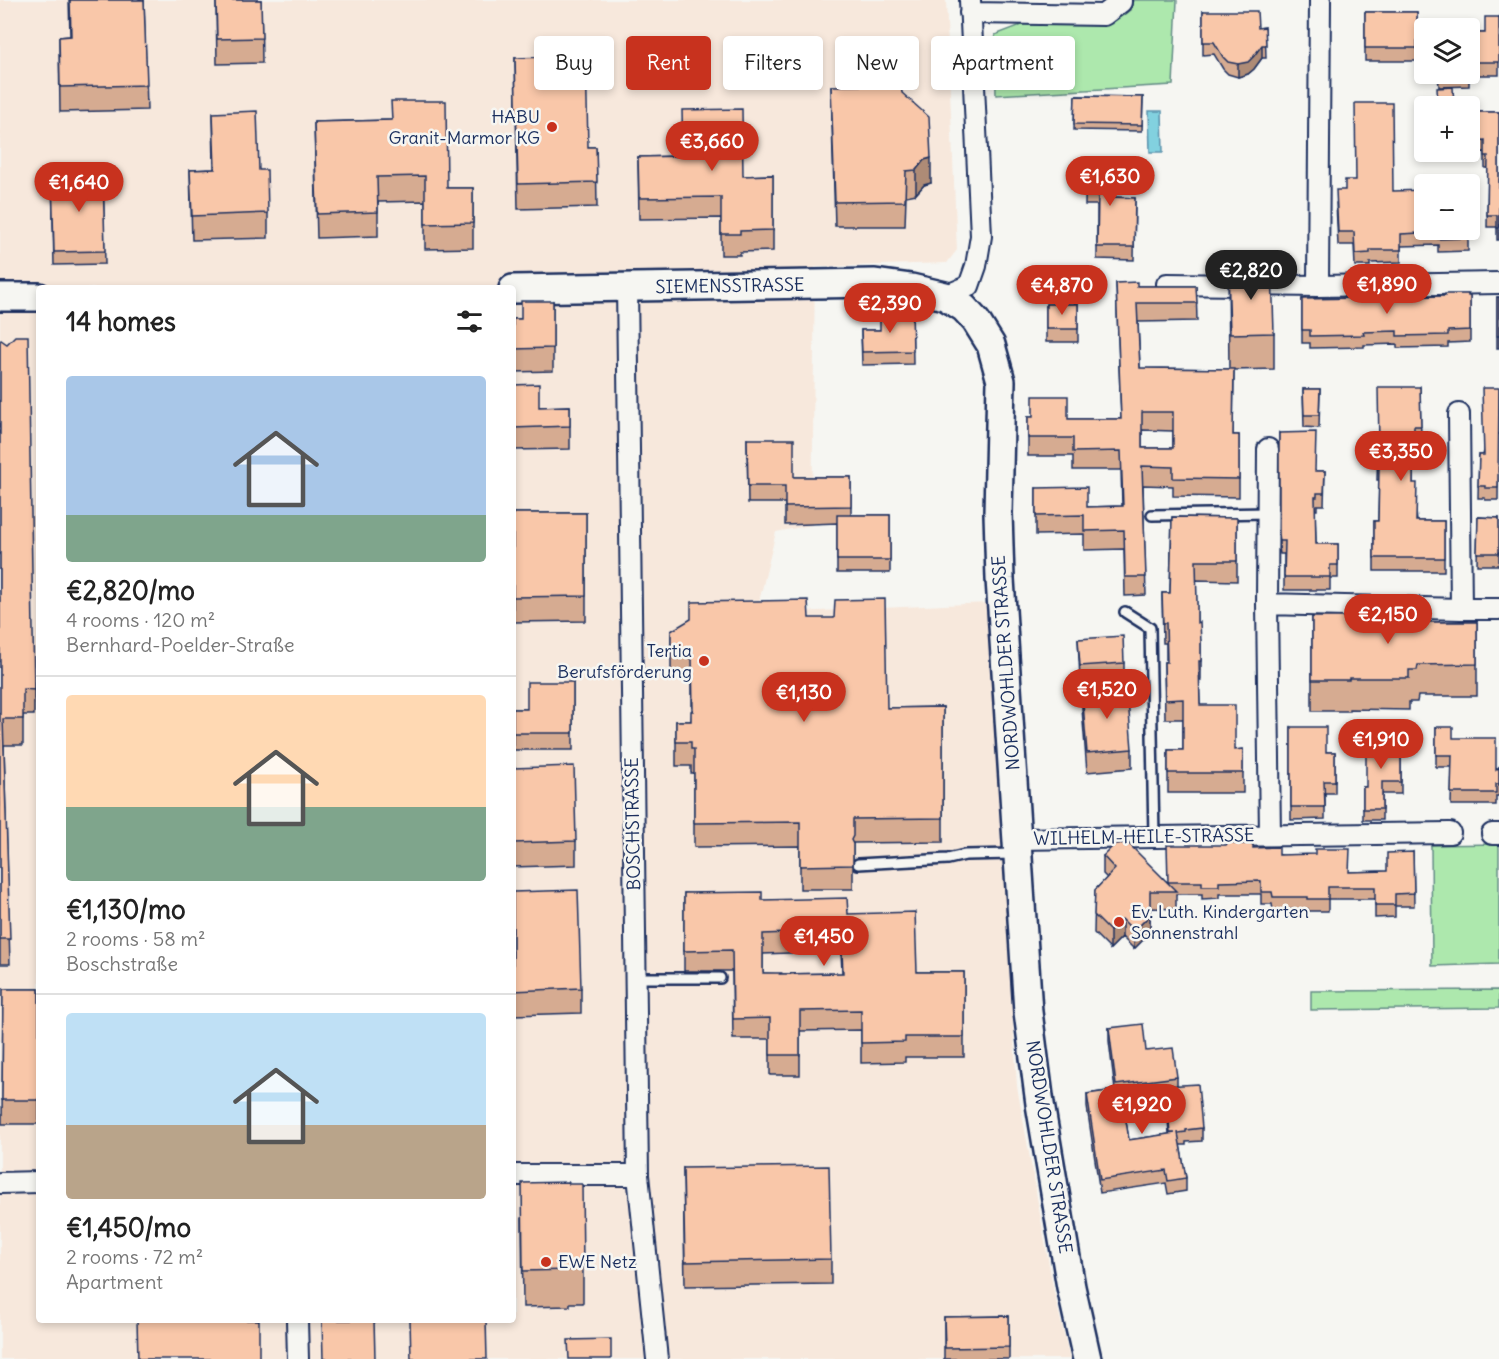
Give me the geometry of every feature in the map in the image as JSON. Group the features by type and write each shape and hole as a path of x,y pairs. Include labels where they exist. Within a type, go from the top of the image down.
{"main road":[{"name":"SIEMENSSTRASSE","path":"516,289 875,283 945,296"},
{"name":"NORDWOHLDER STRASSE","path":"945,296 964,308 976,321 991,345 1001,381 998,524 1000,579 1028,1012 1040,1104 1071,1287 1087,1359"},
{"path":"0,297 36,297"}],"street":[{"path":"945,296 969,286 976,266 981,236 970,6 1104,15 1121,0"},
{"path":"1318,286 1320,0"},
{"path":"1167,284 1318,286 1499,283"},
{"name":"BOSCHSTRASSE","path":"627,287 638,1175 657,1359"},
{"path":"1459,414 1461,609"},
{"name":"WILHELM-HEILE-STRASSE","path":"1268,448 1267,604 1270,835"},
{"path":"1267,604 1499,609"},
{"name":"WILHELM-HEILE-STRASSE","path":"1018,847 1154,837 1450,833"},
{"path":"516,1175 638,1175"},
{"path":"0,1183 36,1182"},
{"path":"297,1323 298,1359"}],"lane":[{"path":"1152,515 1268,513"},
{"path":"1125,612 1150,628 1154,837"},
{"path":"858,864 948,859 1018,847"},
{"path":"635,978 720,978"}],"shaded area":[{"path":"0,0 946,0 948,36 931,36 931,90 950,90 957,250 947,263 815,267 812,525 776,532 756,614 987,603 1017,1086 1054,1292 1070,1359 0,1359"}],"green space":[{"path":"1133,0 1177,0 1173,85 996,95 996,90 1075,90 1075,36 995,35 1029,22 1114,21 1131,10"},
{"path":"1499,844 1499,964 1432,966 1431,845"},
{"path":"1499,990 1499,1008 1311,1010 1311,991"}],"water":[{"path":"1149,111 1162,111 1163,152 1150,152"}],"building":[{"path":"70,0 144,0 147,85 60,87 59,37 71,36"},
{"path":"216,0 261,0 262,38 217,39"},
{"path":"1203,11 1257,11 1258,28 1265,27 1266,45 1262,45 1248,62 1238,64 1228,62 1214,42 1203,42"},
{"path":"1365,12 1417,12 1417,18 1414,18 1414,48 1365,48"},
{"path":"1485,17 1499,17 1499,62 1480,62 1480,33 1485,33"},
{"name":"HABU Granit-Marmor KG","path":"534,57 534,90 587,90 588,147 596,147 597,182 518,184 515,58"},
{"path":"831,86 835,86 835,90 902,90 902,93 929,117 931,158 924,160 916,170 906,171 905,201 835,202"},
{"path":"1453,87 1453,96 1437,96 1437,88"},
{"path":"1075,96 1143,97 1142,125 1074,124"},
{"path":"391,101 446,101 447,188 473,188 473,223 425,224 425,176 377,177 378,212 317,214 314,122 392,120"},
{"path":"1355,103 1392,103 1393,191 1414,190 1414,233 1401,234 1401,250 1370,250 1370,253 1355,254 1354,232 1338,232 1336,190 1345,190 1345,180 1356,180"},
{"path":"742,109 743,176 773,175 773,230 721,234 721,197 639,198 638,157 683,156 682,110"},
{"path":"257,111 259,170 267,170 268,213 192,216 190,170 215,169 213,113"},
{"path":"1480,112 1499,112 1499,228 1497,228 1497,215 1487,215 1488,156 1485,156 1485,140 1480,140"},
{"path":"1086,160 1113,161 1112,197 1135,198 1134,247 1097,247 1098,193 1085,192"},
{"path":"103,174 105,251 54,252 52,175"},
{"path":"1272,268 1274,333 1230,334 1228,269"},
{"path":"1137,282 1137,286 1196,286 1197,303 1137,303 1140,368 1234,369 1233,435 1239,435 1239,479 1173,478 1173,467 1142,466 1146,577 1125,577 1124,530 1084,531 1084,515 1036,516 1036,488 1087,487 1087,507 1123,506 1121,451 1073,452 1073,438 1028,438 1028,417 1033,417 1033,396 1068,396 1068,419 1121,419 1116,283","holes":["1142,412 1173,412 1173,448 1142,448"]},
{"path":"1445,294 1468,294 1470,296 1470,330 1448,331 1448,335 1397,336 1397,331 1363,332 1364,335 1310,336 1310,330 1302,330 1302,299 1361,298 1361,296 1383,295 1383,297 1445,296"},
{"path":"1497,297 1499,297 1499,336 1497,336"},
{"path":"521,301 553,301 553,348 516,349 516,319 521,319"},
{"path":"1046,304 1078,304 1078,329 1046,329"},
{"path":"880,311 912,311 913,351 862,352 861,330 880,330"},
{"path":"15,336 28,336 34,690 23,689 23,719 3,719 10,939 0,939 0,341 7,344"},
{"path":"539,384 539,407 570,406 570,426 516,428 516,385"},
{"path":"1378,387 1420,387 1421,426 1414,426 1413,483 1417,483 1416,521 1444,521 1444,558 1374,558 1374,521 1378,521"},
{"path":"1482,388 1499,388 1498,488 1478,486 1479,455 1484,455"},
{"path":"1303,389 1320,389 1319,415 1304,415"},
{"path":"1316,432 1315,471 1325,471 1324,493 1317,493 1315,497 1316,544 1338,544 1338,565 1330,565 1330,577 1284,577 1285,541 1280,541 1279,534 1279,433"},
{"path":"747,439 794,439 794,477 851,477 851,506 785,507 785,486 748,486"},
{"path":"516,513 586,513 586,596 516,597"},
{"path":"837,515 890,515 890,560 837,560"},
{"path":"1172,517 1237,518 1237,561 1196,561 1197,623 1200,622 1201,642 1200,705 1235,705 1235,750 1243,749 1243,773 1168,773 1168,750 1183,750 1183,699 1165,700 1166,623 1163,623 1162,593 1170,593"},
{"path":"1478,517 1499,518 1499,553 1477,553"},
{"path":"885,599 887,708 943,707 943,818 853,819 851,840 853,865 800,866 800,822 694,823 694,749 691,749 691,742 676,742 676,721 691,721 691,711 693,711 692,659 671,649 671,631 691,619 691,602 808,600 809,618 834,618 835,600"},
{"path":"1374,607 1422,608 1422,622 1477,622 1477,664 1418,665 1417,670 1409,670 1409,678 1312,680 1312,617 1374,617"},
{"path":"1123,636 1124,663 1080,666 1078,639"},
{"path":"527,682 573,682 573,733 516,733 516,709 527,709"},
{"path":"1127,687 1132,749 1087,753 1082,691"},
{"path":"1291,727 1326,727 1326,752 1335,752 1335,781 1324,781 1325,807 1291,807"},
{"path":"1436,727 1453,727 1453,738 1496,738 1496,770 1499,767 1499,784 1496,784 1496,793 1451,793 1452,755 1436,755"},
{"path":"1366,740 1401,740 1401,782 1382,782 1382,809 1363,809 1363,787 1366,787"},
{"path":"574,766 576,841 516,843 516,768"},
{"path":"1230,840 1235,844 1253,844 1253,848 1279,847 1279,855 1315,854 1315,849 1350,849 1349,872 1387,871 1387,853 1413,852 1414,893 1395,894 1395,905 1375,905 1375,887 1328,887 1328,899 1308,899 1308,897 1273,897 1272,892 1261,892 1261,881 1219,882 1219,886 1202,886 1202,882 1168,882 1167,845 1226,845"},
{"path":"1128,843 1176,891 1150,891 1150,915 1134,931 1122,919 1110,931 1094,915 1095,890 1115,869 1103,856 1115,844"},
{"path":"578,890 581,988 516,991 516,892"},
{"path":"762,892 762,900 847,898 848,914 915,912 917,972 964,972 964,1037 905,1037 905,1042 861,1043 861,1010 800,1011 800,1055 770,1055 770,1018 733,1019 732,950 684,951 684,893","holes":["841,931 843,973 763,973 763,934"]},
{"path":"3,989 36,989 36,1100 2,1100"},
{"path":"1143,1024 1146,1051 1173,1048 1177,1077 1116,1085 1109,1028"},
{"path":"1198,1084 1202,1128 1178,1133 1186,1178 1168,1181 1166,1170 1100,1180 1087,1094 1121,1089 1129,1140 1175,1133 1170,1133 1166,1086"},
{"path":"829,1166 831,1259 685,1262 683,1168"},
{"path":"569,1182 569,1184 582,1184 583,1267 570,1267 570,1270 523,1271 522,1183"},
{"path":"1009,1316 1009,1347 945,1348 944,1317"},
{"path":"137,1323 259,1323 259,1359 138,1359"},
{"path":"322,1323 374,1323 375,1359 323,1359"},
{"path":"410,1323 486,1323 487,1359 411,1359"},
{"path":"611,1339 611,1359 569,1359 568,1340"}],"place":[{"name":"HABU Granit-Marmor KG","path":"552,127"},
{"name":"Tertia Berufsförderung","path":"704,661"},
{"name":"Ev. Luth. Kindergarten Sonnenstrahl","path":"1119,922"},
{"name":"EWE Netz","path":"546,1262"}]}
